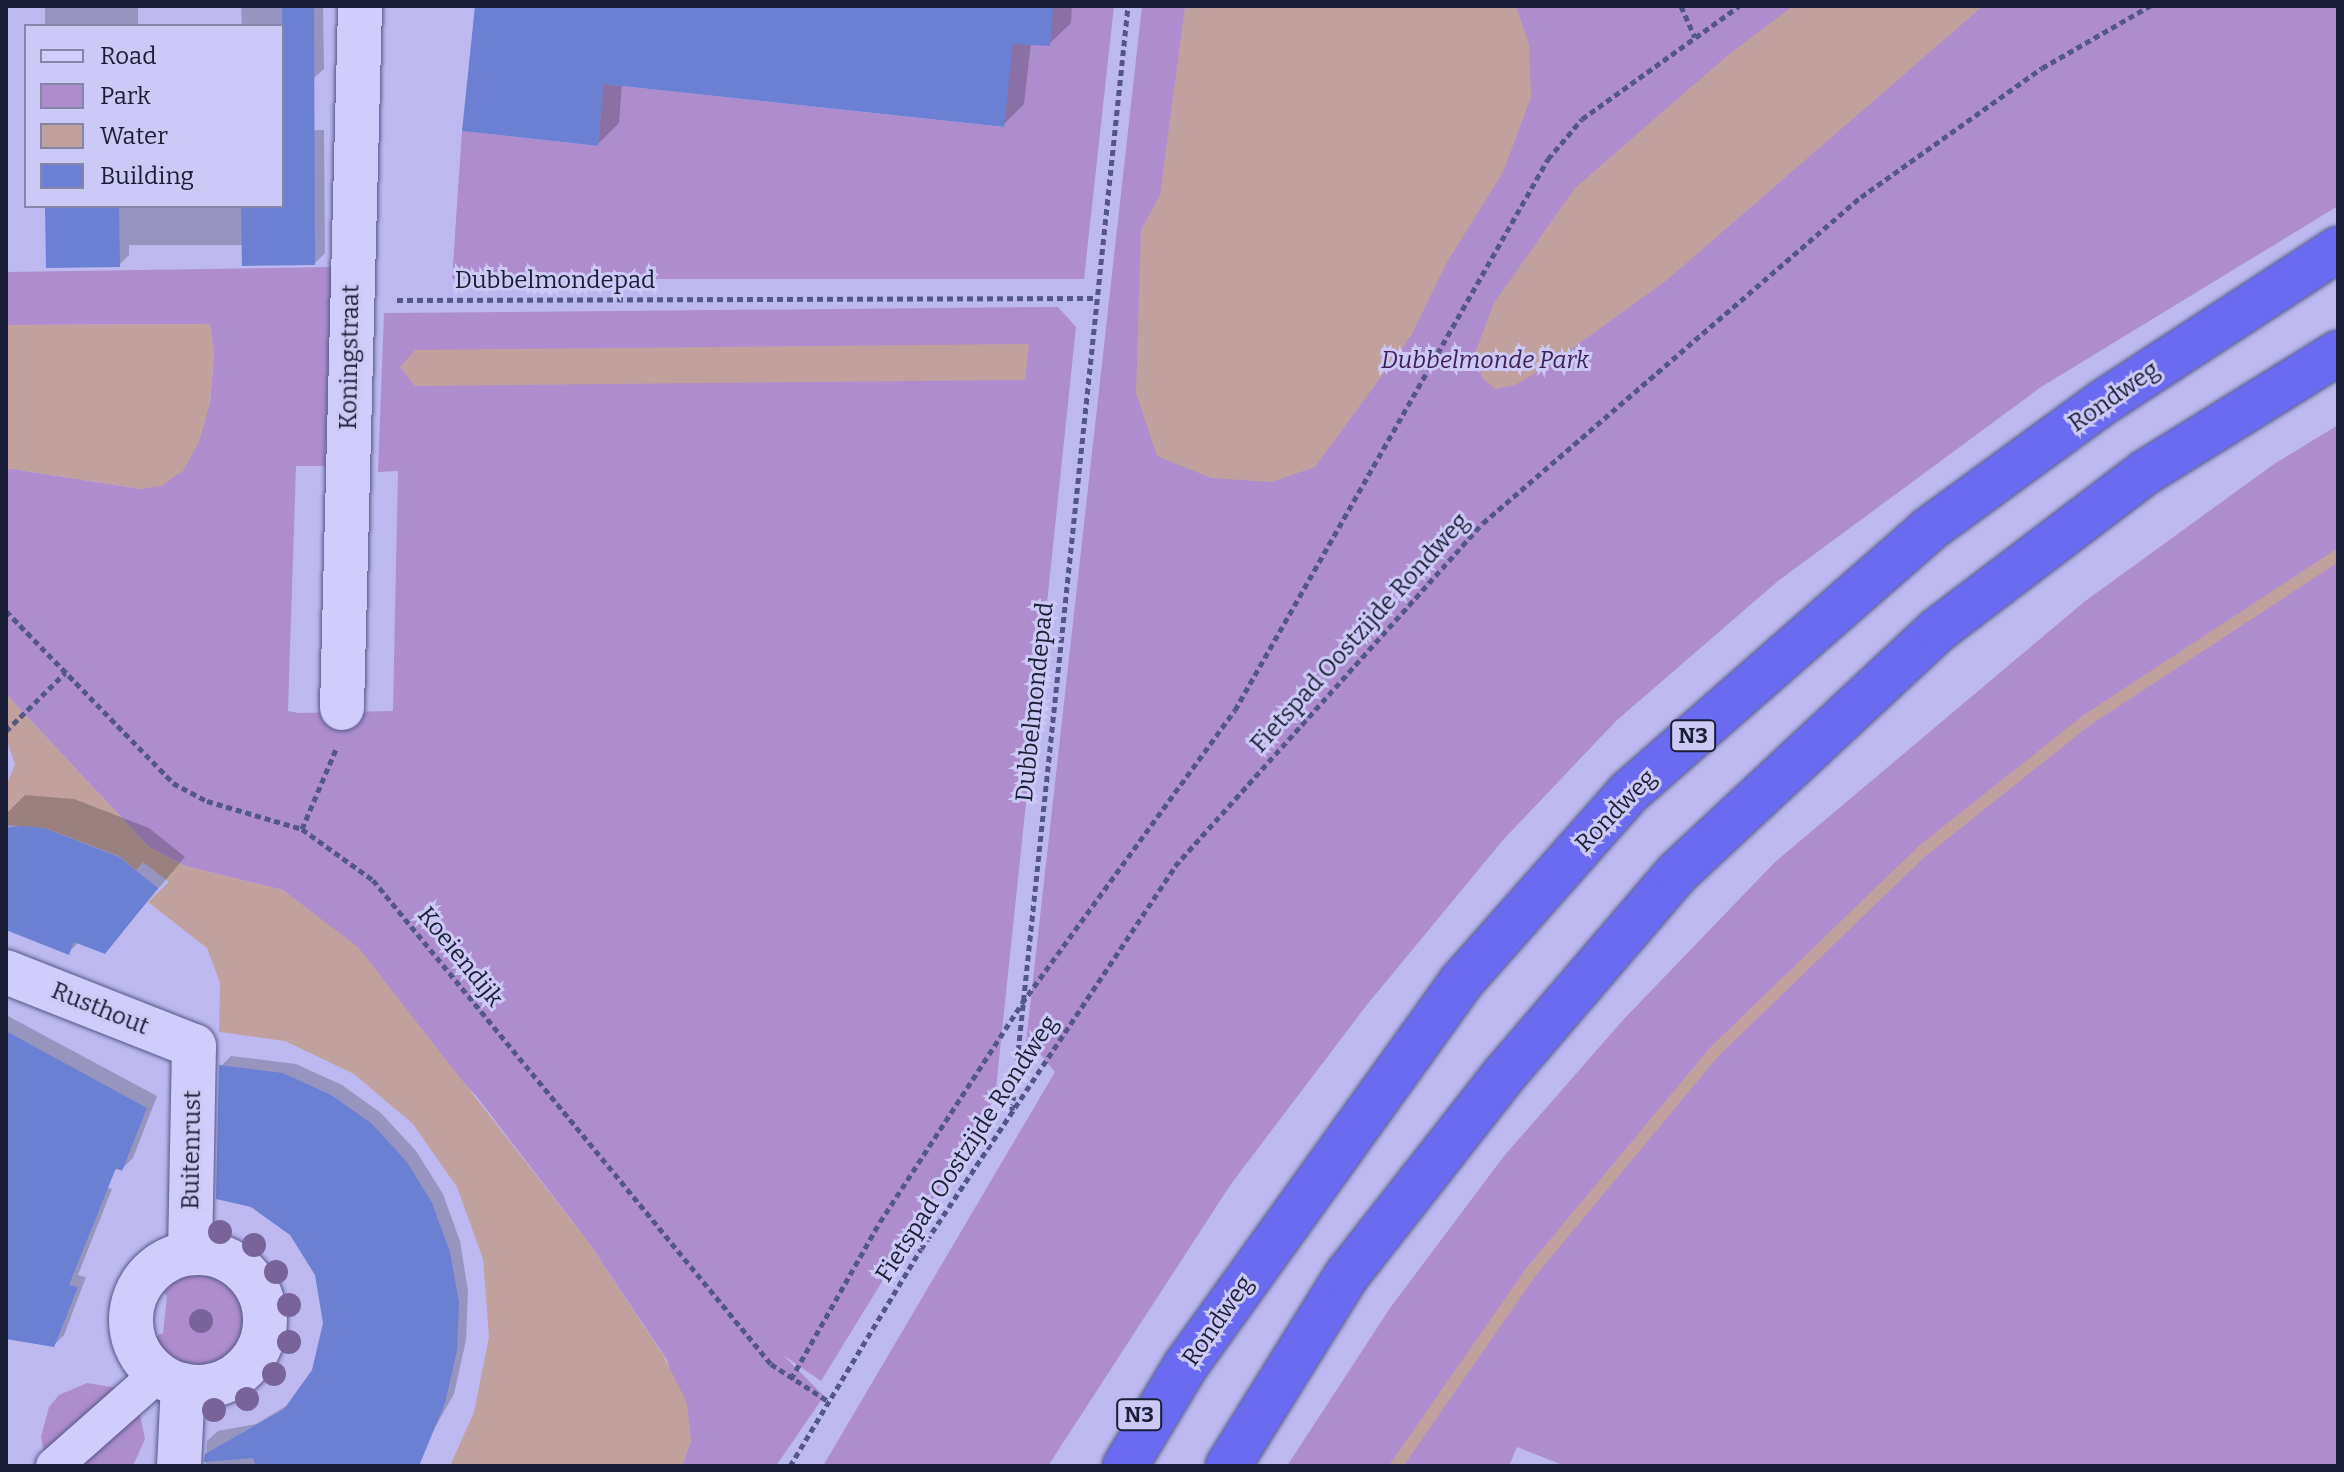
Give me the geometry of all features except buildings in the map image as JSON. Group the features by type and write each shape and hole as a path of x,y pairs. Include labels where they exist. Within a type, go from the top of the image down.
{"highway":[{"name":"Rondweg","path":"1125,1466 1186,1365 1461,982 1628,793 1928,530 2102,403 2338,249"},
{"path":"1228,1466 1347,1275 1503,1076 1677,873 1939,629 2146,472 2338,353"},
{"name":"N3","path":"1092,1466 1186,1365"}],"street":[{"name":"Koningstraat","path":"342,708 360,6"},
{"name":"Rusthout","path":"6,972 194,1046"},
{"name":"Buitenrust","path":"190,1253 194,1046"},
{"path":"190,1253 208,1253 240,1267 261,1296 264,1332 248,1364 235,1376 201,1387 170,1379 137,1349 132,1307 152,1270 190,1253"},
{"path":"54,1466 170,1379"},
{"path":"170,1379 179,1466"}],"path":[{"name":"Dubbelmondepad","path":"1012,1111 1094,298 1128,6"},
{"path":"1681,6 1695,37"},
{"path":"791,1379 880,1222 1022,1003 1235,710 1548,159 1582,119 1739,6"},
{"name":"Fietspad Oostzijde Rondweg","path":"790,1466 1012,1111 1175,866 1483,523 1861,197 2042,68 2150,6"},
{"name":"Dubbelmondepad","path":"352,300 1094,298"},
{"name":"Koeiendijk","path":"6,611 173,783 207,801 302,829 373,880 771,1364 828,1401"},
{"path":"6,731 65,673"},
{"path":"302,829 332,763 342,708"}],"green space":[{"path":"1010,6 1114,6 1084,279 452,279 462,131 598,146 603,84 1003,127"},
{"name":"Dubbelmonde Park","path":"1142,6 2338,6 2338,206 2041,387 1778,581 1616,721 1503,840 1366,1006 1231,1184 1048,1466 823,1466 1055,1072 1036,1049 1037,1040 1024,1060"},
{"path":"332,267 325,466 296,466 288,711 299,713 393,711 398,471 378,472 384,313 1058,307 1076,327 995,1098 821,1381 783,1355 824,1396 776,1466 682,1466 691,1441 667,1360 589,1243 477,1097 283,890 185,866 149,847 6,694 6,468 141,489 210,403 214,354 210,324 6,325 6,272"},
{"path":"2338,425 2338,1466 1565,1466 1517,1447 1509,1466 1287,1466 1390,1308 1504,1156 1623,1020 1775,862 2084,602 2274,464"},
{"path":"190,1271 217,1273 229,1280 248,1315 236,1352 213,1367 174,1362 152,1338 163,1333 167,1296 159,1289"},
{"path":"87,1383 117,1388 139,1409 145,1439 133,1466 53,1466 44,1452 41,1437 49,1407 59,1395"}],"water":[{"path":"1185,6 1516,6 1529,45 1531,97 1503,172 1446,264 1411,336 1315,467 1271,482 1211,478 1157,456 1136,393 1141,230 1160,195"},
{"path":"1793,6 1983,6 1667,280 1548,366 1515,385 1495,389 1482,378 1475,353 1494,303 1575,188 1727,56"},
{"path":"210,324 214,354 210,403 199,442 183,471 161,486 141,489 6,468 6,325"},
{"path":"1029,344 1025,380 415,386 400,367 415,350"},
{"path":"6,694 149,847 185,866 283,890 358,947 589,1243 663,1355 687,1403 691,1441 682,1466 450,1466 474,1412 489,1337 483,1259 457,1187 413,1124 354,1074 285,1041 219,1032 220,983 207,948 148,902 169,882 143,862 136,870 119,856 45,828 6,825 6,786 15,765 6,737"}],"waterway":[{"path":"1396,1466 1530,1273 1713,1053 1921,852 2087,720 2338,555"}]}
